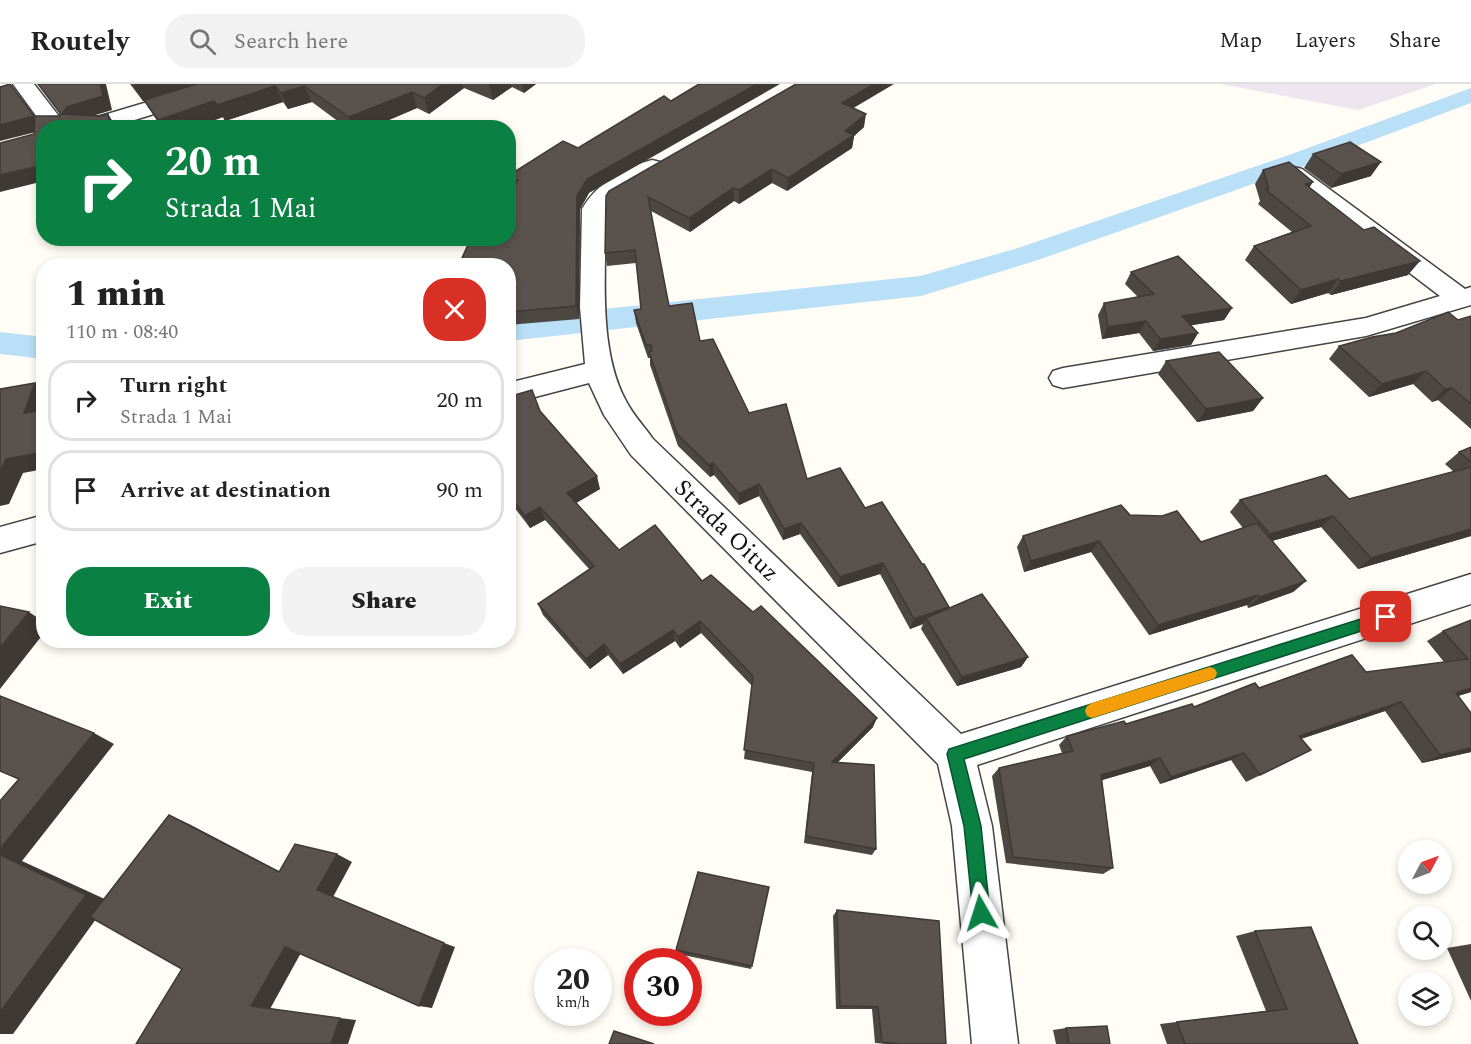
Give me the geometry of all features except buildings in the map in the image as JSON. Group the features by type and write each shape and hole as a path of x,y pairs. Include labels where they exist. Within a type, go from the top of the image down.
{"street":[{"path":"23,84 51,120"},
{"path":"111,120 230,84"},
{"name":"Strada Oituz","path":"672,156 598,199 594,209 596,338 610,400 642,447 955,754"},
{"path":"1294,174 1466,298"},
{"path":"1063,378 1366,327 1466,298"},
{"path":"516,389 596,338"},
{"path":"0,540 36,530"},
{"path":"995,1044 972,826 955,754 1471,589"}],"shaded area":[{"path":"1221,84 1436,84 1358,110"}],"waterway":[{"path":"516,329 921,286 1028,254 1295,161 1471,95"},
{"path":"0,343 36,347"}],"slow traffic":[{"path":"1092,711 1210,673"}],"route":[{"path":"981,913 972,826 955,754 1386,617"}]}
